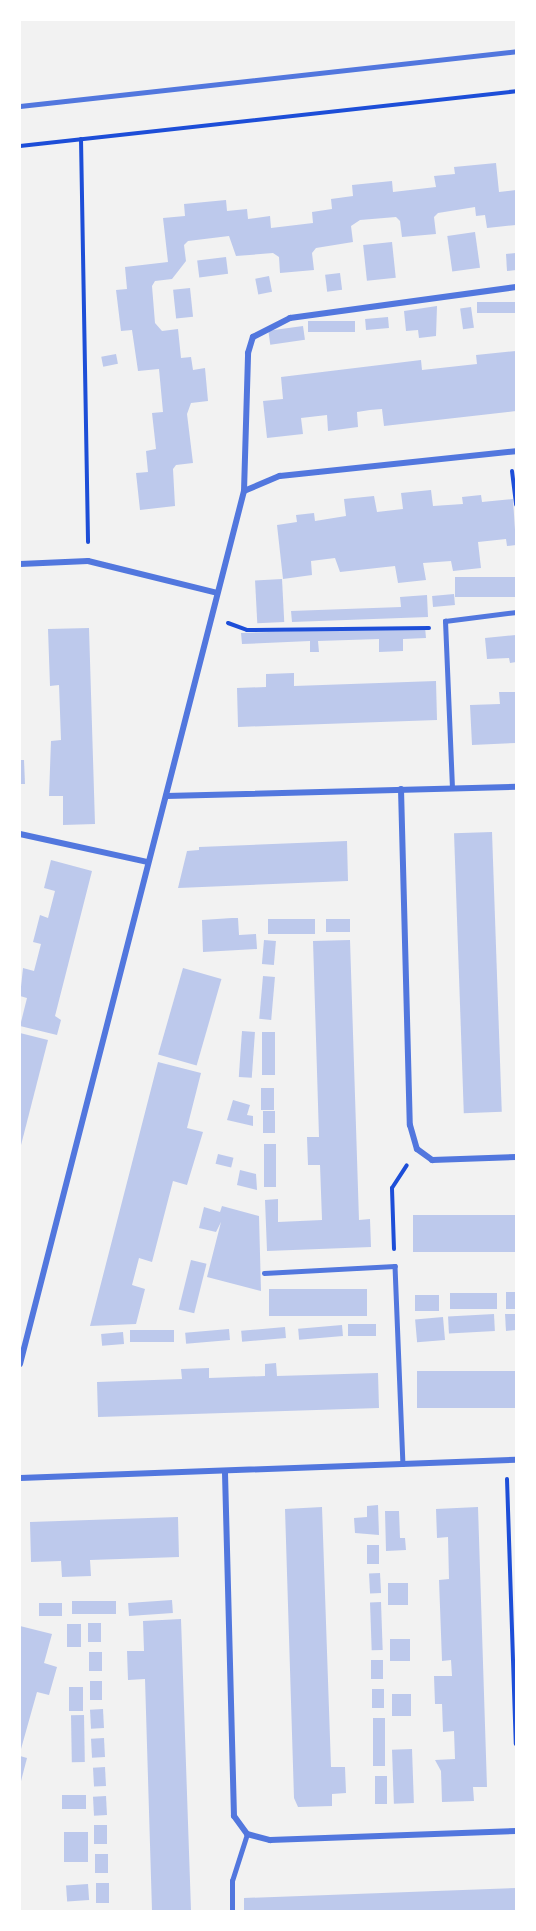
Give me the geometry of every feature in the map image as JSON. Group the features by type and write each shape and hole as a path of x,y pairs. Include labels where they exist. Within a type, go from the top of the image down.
{"street":[{"path":"20,1364 244,491 248,353 253,337 290,318 516,287"},
{"path":"244,491 280,476 513,452"},
{"path":"20,564 88,561 217,593"},
{"path":"166,796 516,787"},
{"path":"401,789 410,1125 417,1149 432,1160 516,1157"},
{"path":"20,834 147,862"},
{"path":"20,1478 225,1473 516,1461"},
{"path":"225,1473 234,1816 247,1834 270,1840 516,1831"}],"lane":[{"path":"20,106 516,51"},
{"path":"452,788 445,621 516,612"},
{"path":"264,1273 395,1266 403,1464"},
{"path":"232,1911 231,1881 247,1834"}],"path":[{"path":"20,146 516,91"},
{"path":"81,139 88,561"},
{"path":"513,452 516,505"},
{"path":"210,617 247,630 446,627"},
{"path":"395,1266 392,1188 417,1149"},
{"path":"507,1461 516,1744"}],"building":[{"path":"496,163 499,192 516,190 516,225 487,228 485,215 476,216 475,207 438,213 434,217 436,234 402,237 400,221 396,217 360,220 351,226 353,242 316,248 312,253 314,270 280,273 279,257 273,253 236,256 229,236 188,241 184,245 186,261 172,279 155,281 152,286 155,323 162,331 178,329 181,358 191,357 193,370 205,368 208,401 191,403 187,414 193,463 176,465 173,469 175,506 140,510 136,473 148,472 146,451 156,449 152,413 163,412 159,369 138,371 132,330 121,331 116,290 127,289 125,267 168,262 163,218 185,216 184,204 226,200 227,211 247,209 248,219 270,216 271,228 313,223 312,212 332,209 331,199 353,196 352,185 392,181 393,192 436,187 434,176 455,174 454,167"},
{"path":"475,232 480,268 452,272 447,236"},
{"path":"392,242 396,278 367,281 363,245"},
{"path":"516,253 516,270 507,271 506,254"},
{"path":"226,257 228,274 199,277 197,261"},
{"path":"340,273 342,290 327,292 325,275"},
{"path":"269,276 272,292 258,294 255,279"},
{"path":"190,288 193,317 176,319 173,290"},
{"path":"477,302 516,302 516,313 477,313"},
{"path":"437,306 436,336 419,338 418,330 406,331 404,311"},
{"path":"471,307 474,328 463,329 460,309"},
{"path":"388,317 389,328 366,330 365,319"},
{"path":"308,321 355,321 355,332 308,332"},
{"path":"303,326 305,340 270,345 268,331"},
{"path":"516,351 516,411 384,426 382,409 370,410 357,412 358,427 328,431 327,415 301,418 303,434 267,438 263,401 283,399 281,377 421,360 422,370 477,364 476,355"},
{"path":"116,354 118,364 103,367 101,357"},
{"path":"431,490 433,506 463,504 462,497 481,495 482,502 513,499 516,545 507,546 506,539 478,542 481,568 453,571 451,561 423,563 426,580 398,583 395,566 340,572 335,558 311,561 312,575 283,579 277,525 297,522 296,515 314,513 315,521 346,516 344,499 374,496 377,512 403,509 401,493"},
{"path":"455,577 516,577 516,597 455,597"},
{"path":"282,579 284,622 257,623 255,580"},
{"path":"454,594 455,605 433,607 432,596"},
{"path":"427,595 428,617 292,622 291,611 401,607 400,597"},
{"path":"425,627 426,638 403,639 403,651 379,652 379,639 318,641 319,652 310,652 310,641 242,644 241,633"},
{"path":"89,628 95,824 63,825 63,796 49,796 51,741 61,740 59,685 50,686 48,629"},
{"path":"516,635 516,662 510,663 509,658 487,659 485,638"},
{"path":"294,673 294,686 436,681 437,720 238,727 237,688 266,687 266,674"},
{"path":"499,692 516,692 516,743 472,745 470,705 500,704"},
{"path":"20,760 24,760 25,784 20,784"},
{"path":"492,832 502,1112 464,1113 454,833"},
{"path":"347,841 348,881 178,888 187,851 199,850 199,847"},
{"path":"51,860 92,871 55,1016 61,1020 57,1035 20,1026 27,998 20,996 23,968 34,971 41,944 33,942 40,915 48,918 55,891 44,888"},
{"path":"238,918 239,935 256,934 257,949 203,952 202,920"},
{"path":"268,919 315,919 315,934 268,934"},
{"path":"326,919 350,919 350,932 326,932"},
{"path":"264,940 276,941 274,965 262,964"},
{"path":"350,940 359,1220 370,1219 371,1247 267,1251 265,1200 278,1199 278,1222 322,1220 320,1165 308,1165 307,1137 319,1137 313,941"},
{"path":"183,968 221,979 197,1066 158,1055"},
{"path":"263,976 275,977 271,1020 259,1019"},
{"path":"242,1031 255,1032 252,1078 239,1077"},
{"path":"262,1032 275,1032 275,1075 262,1075"},
{"path":"20,1033 48,1040 20,1149"},
{"path":"158,1062 201,1073 187,1128 203,1132 187,1185 173,1181 152,1262 139,1258 132,1285 145,1289 136,1324 90,1326"},
{"path":"261,1088 274,1088 274,1110 261,1110"},
{"path":"233,1100 250,1105 247,1115 253,1116 253,1126 227,1120"},
{"path":"263,1111 275,1111 275,1133 263,1133"},
{"path":"264,1144 276,1144 276,1187 264,1187"},
{"path":"218,1154 234,1158 231,1168 216,1164"},
{"path":"240,1170 256,1174 257,1190 237,1185"},
{"path":"222,1206 259,1216 261,1291 207,1277 221,1222 216,1232 199,1228 204,1207 220,1212"},
{"path":"413,1215 516,1215 516,1252 413,1252"},
{"path":"191,1260 207,1264 194,1313 179,1309"},
{"path":"269,1289 367,1289 367,1316 269,1316"},
{"path":"506,1292 516,1292 516,1309 506,1309"},
{"path":"450,1293 497,1293 497,1309 450,1309"},
{"path":"415,1295 439,1295 439,1311 415,1311"},
{"path":"494,1314 495,1331 449,1333 448,1316"},
{"path":"505,1314 516,1314 516,1330 506,1331"},
{"path":"443,1317 445,1340 417,1342 415,1319"},
{"path":"348,1324 376,1324 376,1336 348,1336"},
{"path":"342,1325 343,1336 299,1340 298,1329"},
{"path":"285,1327 286,1338 242,1342 241,1331"},
{"path":"229,1329 230,1340 186,1344 185,1333"},
{"path":"130,1330 174,1330 174,1342 130,1342"},
{"path":"123,1332 124,1344 102,1346 101,1334"},
{"path":"276,1363 277,1376 378,1373 379,1408 98,1417 97,1382 182,1379 181,1369 209,1368 209,1378 265,1376 265,1364"},
{"path":"417,1371 516,1371 516,1408 417,1408"},
{"path":"378,1505 379,1535 355,1533 354,1518 367,1517 367,1506"},
{"path":"322,1507 331,1767 345,1767 346,1793 332,1794 332,1806 298,1807 294,1798 285,1509"},
{"path":"478,1507 487,1787 473,1787 474,1801 442,1802 441,1771 435,1760 455,1759 454,1731 443,1732 442,1704 435,1704 434,1676 452,1676 451,1660 442,1661 439,1580 449,1579 448,1537 437,1538 436,1509"},
{"path":"385,1511 399,1511 400,1538 405,1538 406,1550 386,1551"},
{"path":"178,1517 179,1557 90,1560 91,1576 62,1577 61,1561 31,1562 30,1522"},
{"path":"367,1545 379,1545 379,1564 367,1564"},
{"path":"380,1573 381,1593 370,1594 369,1574"},
{"path":"388,1583 408,1583 408,1605 388,1605"},
{"path":"172,1600 173,1613 129,1616 128,1603"},
{"path":"72,1601 116,1601 116,1614 72,1614"},
{"path":"370,1602 381,1602 383,1650 372,1650"},
{"path":"39,1603 62,1603 62,1616 39,1616"},
{"path":"181,1619 191,1910 152,1911 145,1679 128,1680 127,1651 144,1651 143,1621"},
{"path":"88,1623 101,1623 101,1642 88,1642"},
{"path":"67,1624 81,1624 81,1647 67,1647"},
{"path":"20,1626 52,1634 44,1663 57,1667 49,1695 37,1692 21,1749"},
{"path":"390,1639 410,1639 410,1661 390,1661"},
{"path":"89,1652 102,1652 102,1671 89,1671"},
{"path":"371,1660 383,1660 383,1679 371,1679"},
{"path":"90,1681 102,1681 102,1700 90,1700"},
{"path":"69,1687 83,1687 83,1711 69,1711"},
{"path":"372,1689 384,1689 384,1708 372,1708"},
{"path":"392,1694 411,1694 411,1716 392,1716"},
{"path":"103,1709 104,1728 91,1729 90,1710"},
{"path":"71,1715 84,1715 85,1762 72,1762"},
{"path":"373,1718 385,1718 385,1766 373,1766"},
{"path":"104,1738 105,1757 92,1758 91,1739"},
{"path":"412,1749 414,1803 394,1804 392,1750"},
{"path":"20,1756 27,1758 20,1785"},
{"path":"105,1767 106,1786 94,1787 93,1768"},
{"path":"375,1776 387,1776 387,1804 375,1804"},
{"path":"62,1795 86,1795 86,1809 62,1809"},
{"path":"106,1796 107,1815 94,1816 93,1797"},
{"path":"94,1825 107,1825 107,1844 94,1844"},
{"path":"64,1832 88,1832 88,1862 64,1862"},
{"path":"95,1854 108,1854 108,1873 95,1873"},
{"path":"96,1883 109,1883 109,1903 96,1903"},
{"path":"88,1884 89,1900 67,1901 66,1886"},
{"path":"516,1888 516,1911 244,1911 244,1898"}]}
